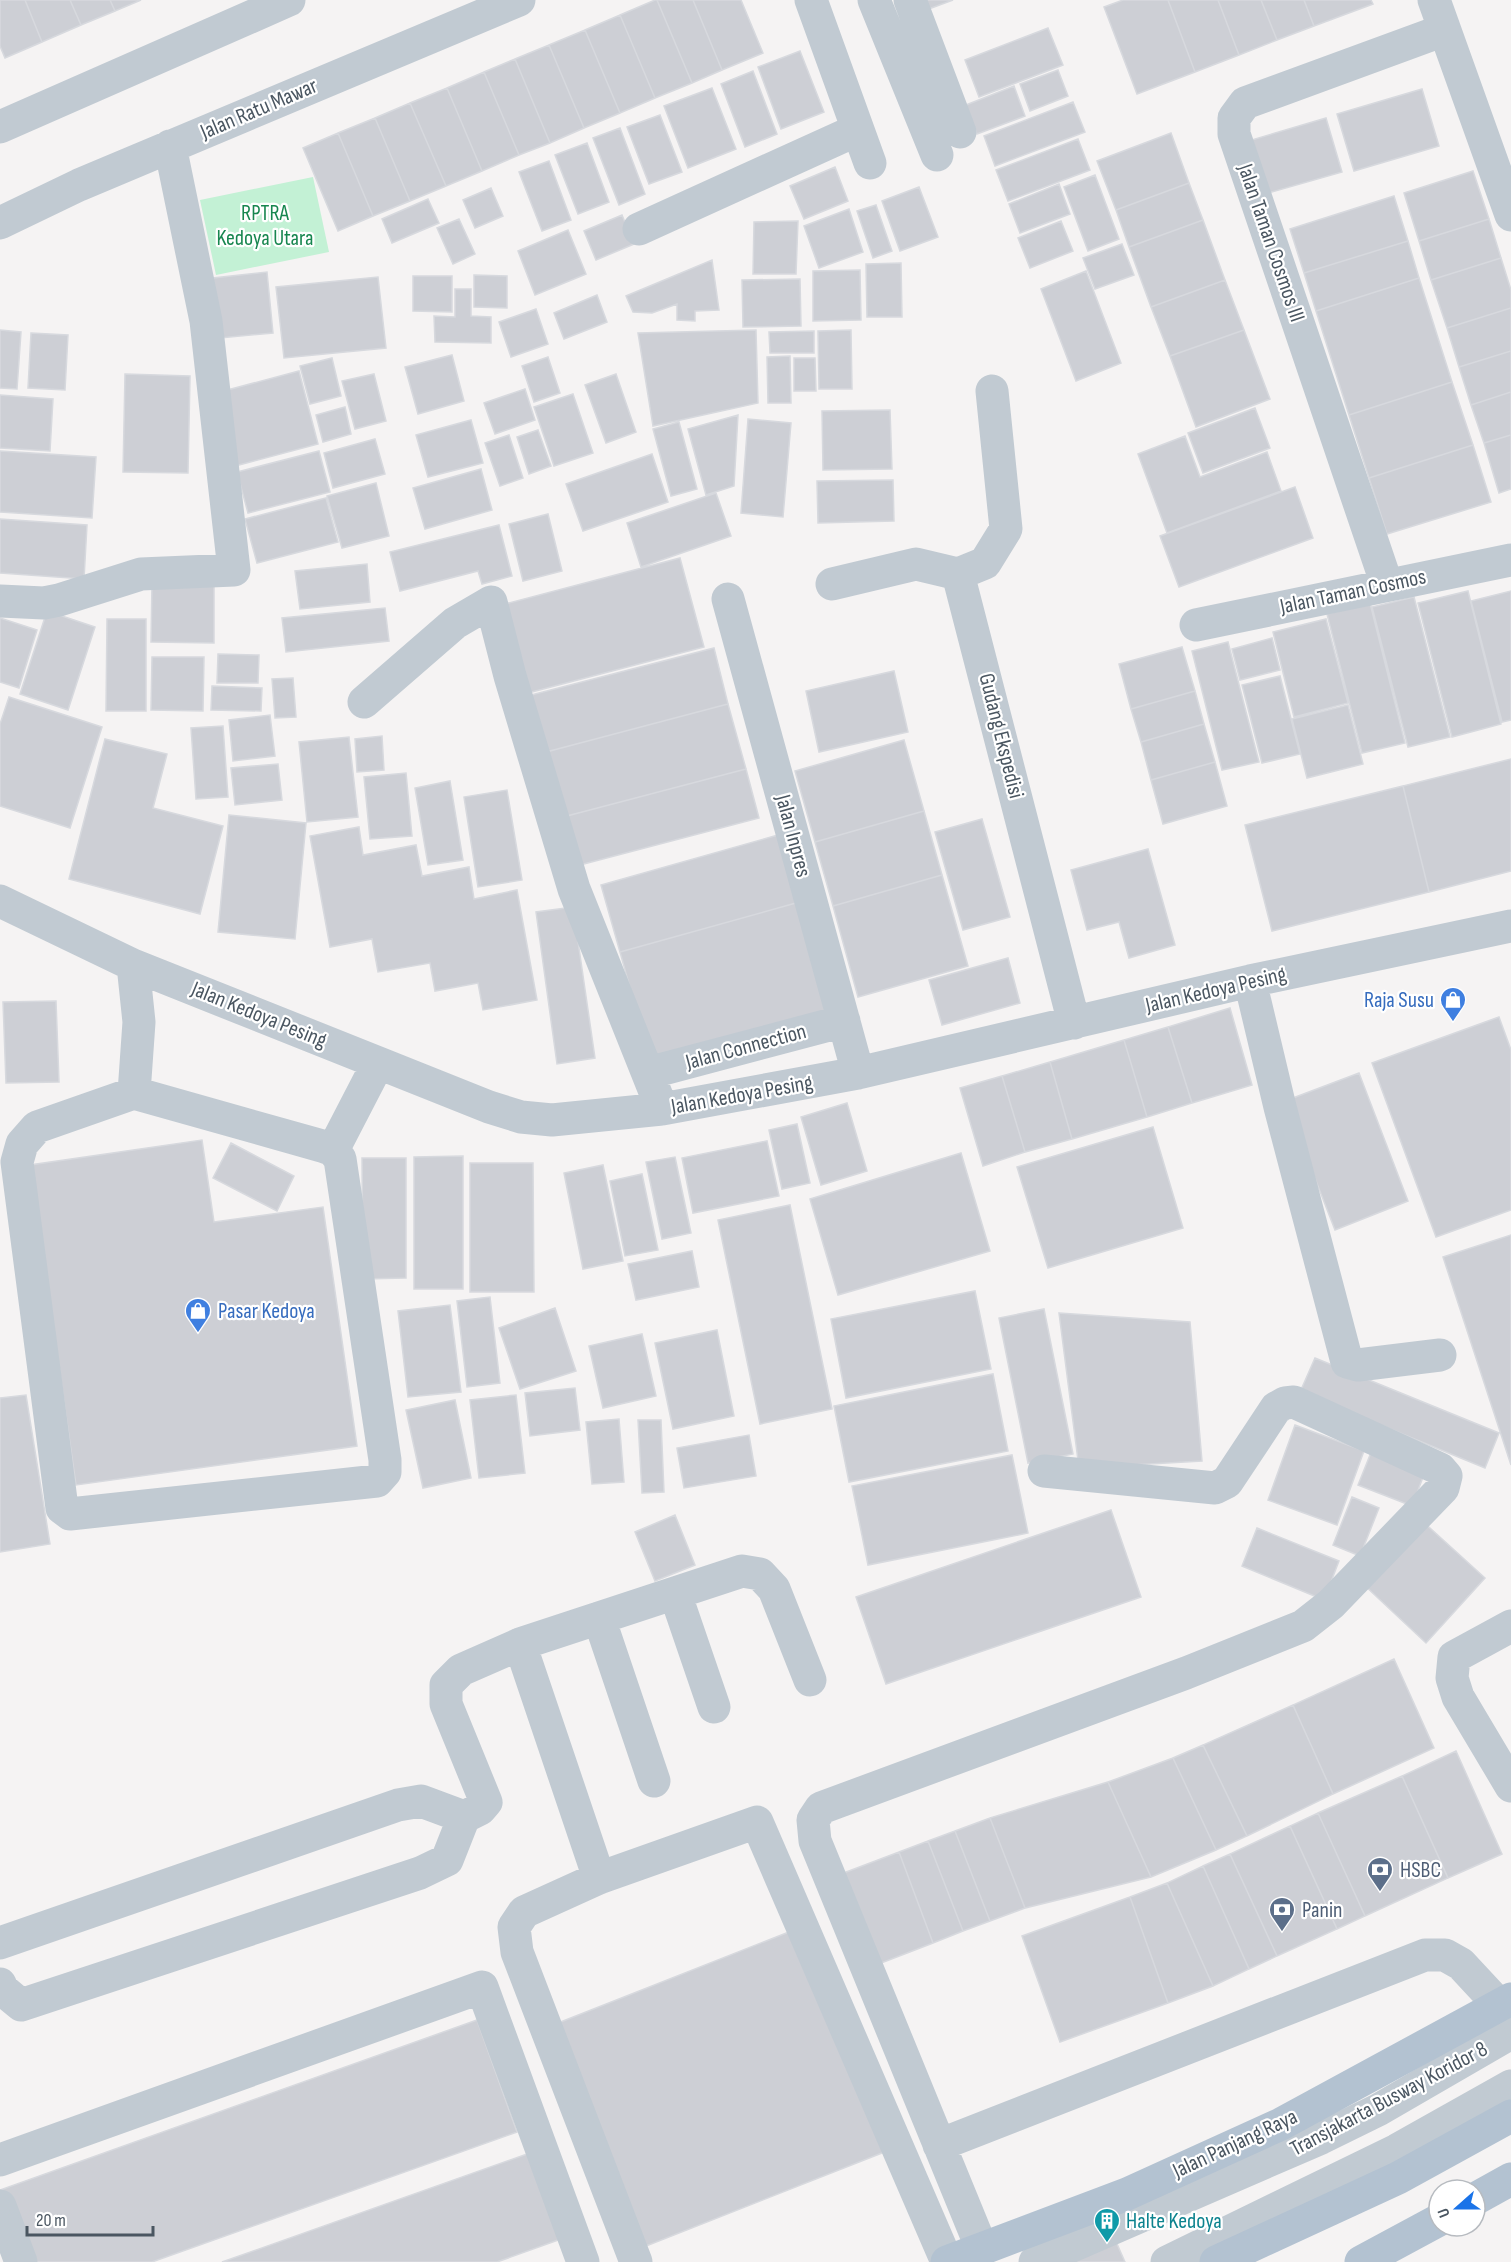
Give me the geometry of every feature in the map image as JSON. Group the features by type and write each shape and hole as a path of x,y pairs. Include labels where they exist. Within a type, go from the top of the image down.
{"main road":[{"name":"Jalan Panjang Raya","path":"947,2262 1127,2194 1270,2129 1507,2013"},
{"path":"1216,2262 1398,2178 1511,2116"},
{"path":"1487,2192 1511,2179"},
{"path":"1361,2262 1427,2226"}],"street":[{"path":"0,127 289,0"},
{"name":"Jalan Ratu Mawar","path":"0,223 79,185 519,0"},
{"path":"811,0 870,163"},
{"path":"874,0 937,155"},
{"path":"910,0 960,132"},
{"path":"1441,9 1511,215"},
{"name":"Jalan Taman Cosmos III","path":"1387,585 1234,134 1234,118 1245,104 1441,9"},
{"path":"639,229 857,130"},
{"path":"0,601 44,603 152,573 234,570 206,321 170,146"},
{"path":"832,584 916,564 958,574 985,563 1006,529 992,391"},
{"name":"Jalan Taman Cosmos","path":"1196,624 1511,560"},
{"name":"Gudang Ekspedisi","path":"958,574 1074,1023"},
{"name":"Jalan Inpres","path":"728,599 858,1073"},
{"path":"364,702 455,623 490,602 574,888 662,1109"},
{"name":"Jalan Kedoya Pesing","path":"0,901 133,965 378,1063 489,1107 521,1117 552,1120 662,1109 858,1073 1250,981 1511,927"},
{"path":"133,965 140,1022 134,1093"},
{"path":"1250,981 1280,1107 1347,1362 1358,1365 1440,1355"},
{"name":"Jalan Connection","path":"648,1073 844,1021"},
{"path":"333,1150 378,1063"},
{"path":"134,1093 333,1150 340,1159 385,1472 377,1481 70,1514 62,1508 17,1162 22,1144 37,1127 134,1093"},
{"path":"982,2249 815,1841 813,1820 820,1808 1186,1673 1303,1626 1331,1604 1443,1488 1446,1476 1440,1469 1294,1402 1285,1402 1276,1408 1227,1482 1215,1488 1044,1471"},
{"path":"0,1984 2,1989 21,2005 420,1874 447,1860 464,1817 480,1809 486,1802 447,1704 446,1685 461,1671 520,1644 742,1571 760,1574 774,1589 810,1680"},
{"path":"675,1593 714,1707"},
{"path":"599,1618 654,1781"},
{"path":"1511,1626 1454,1657 1452,1678 1458,1697 1511,1786"},
{"path":"520,1644 599,1878"},
{"path":"0,1943 398,1805 421,1801 464,1817"},
{"path":"636,2262 517,1952 514,1927 524,1912 599,1878 757,1822 947,2262"},
{"path":"939,2145 1425,1954 1444,1955 1461,1964 1507,2013"},
{"path":"0,2160 482,1987 583,2262"},
{"name":"Transjakarta Busway Koridor 8","path":"1035,2262 1321,2138 1377,2109 1507,2013"},
{"name":"Transjakarta Busway Koridor 8","path":"1167,2262 1397,2150 1511,2086"},
{"path":"0,2206 21,2262"}],"green space":[{"name":"RPTRA Kedoya Utara","path":"313,177 329,252 216,275 200,200"}],"building":[{"path":"0,0 25,0 42,42 5,58 0,46"},
{"path":"25,0 70,0 81,25 42,42"},
{"path":"70,0 110,0 115,11 81,25"},
{"path":"110,0 141,0 115,11"},
{"path":"657,0 692,83 655,98 620,15"},
{"path":"657,0 693,0 722,70 692,83"},
{"path":"693,0 741,0 763,53 722,70"},
{"path":"922,0 953,0 926,10"},
{"path":"1123,0 1168,0 1195,72 1137,94 1104,7"},
{"path":"1168,0 1218,0 1239,55 1195,72"},
{"path":"1218,0 1261,0 1277,40 1239,55"},
{"path":"1261,0 1304,0 1314,26 1277,40"},
{"path":"1304,0 1371,0 1373,4 1314,26"},
{"path":"620,15 655,98 620,113 585,30"},
{"path":"1048,28 1063,65 979,97 965,60"},
{"path":"585,30 620,113 584,128 549,45"},
{"path":"549,45 584,128 550,143 515,59"},
{"path":"800,51 824,112 781,129 758,67"},
{"path":"515,59 550,143 519,155 484,72"},
{"path":"1058,70 1068,96 1030,111 1020,84"},
{"path":"753,71 777,134 745,147 721,84"},
{"path":"484,72 519,155 482,171 447,88"},
{"path":"1014,86 1025,116 977,134 966,105"},
{"path":"447,88 482,171 446,186 410,103"},
{"path":"712,88 736,149 688,168 664,106"},
{"path":"1422,89 1439,146 1354,171 1337,114"},
{"path":"1073,102 1085,132 995,166 984,136"},
{"path":"410,103 446,186 410,201 375,118"},
{"path":"660,115 682,172 649,184 627,127"},
{"path":"375,118 410,201 373,216 338,133"},
{"path":"1326,118 1342,172 1261,195 1245,142"},
{"path":"620,128 645,194 619,205 593,138"},
{"path":"338,133 373,216 338,231 303,148"},
{"path":"1171,133 1189,183 1116,210 1097,161"},
{"path":"1078,139 1090,170 1008,201 996,170"},
{"path":"587,143 609,202 578,214 555,155"},
{"path":"549,161 571,220 542,231 519,172"},
{"path":"835,167 848,201 804,219 790,186"},
{"path":"1473,171 1489,219 1419,241 1404,193"},
{"path":"1095,175 1119,239 1088,251 1064,187"},
{"path":"1189,183 1203,220 1129,247 1116,210"},
{"path":"1059,184 1070,214 1020,233 1009,204"},
{"path":"919,187 938,237 900,251 882,201"},
{"path":"491,188 503,216 475,228 463,200"},
{"path":"1394,196 1408,241 1304,273 1290,229"},
{"path":"428,199 439,223 392,243 382,219"},
{"path":"876,205 892,251 873,258 857,211"},
{"path":"849,209 863,252 819,268 804,226"},
{"path":"622,215 634,244 596,260 584,231"},
{"path":"459,219 475,254 453,264 437,228"},
{"path":"1489,219 1501,258 1431,280 1419,241"},
{"path":"1203,220 1225,280 1151,307 1129,247"},
{"path":"798,221 796,274 753,274 754,222"},
{"path":"1061,221 1073,251 1030,268 1018,238"},
{"path":"568,230 586,274 535,295 518,251"},
{"path":"1408,241 1419,278 1316,311 1304,273"},
{"path":"1122,244 1134,275 1095,289 1083,258"},
{"path":"1501,258 1511,290 1511,308 1447,328 1431,280"},
{"path":"712,260 719,310 695,311 695,321 677,320 677,304 652,313 633,312 626,296"},
{"path":"901,263 902,317 867,317 866,264"},
{"path":"860,270 861,320 813,321 813,271"},
{"path":"1086,271 1121,363 1076,381 1041,289"},
{"path":"267,272 273,333 220,338 213,278"},
{"path":"474,275 507,276 507,308 474,307"},
{"path":"413,276 452,276 452,312 413,311"},
{"path":"378,277 386,348 284,358 276,287"},
{"path":"1419,278 1452,382 1349,415 1316,311"},
{"path":"800,279 801,326 743,327 742,280"},
{"path":"1225,280 1244,330 1170,356 1151,307"},
{"path":"455,289 471,289 471,316 491,317 491,343 435,342 434,316 455,317"},
{"path":"597,295 607,322 564,339 554,313"},
{"path":"1511,308 1511,351 1459,367 1447,328"},
{"path":"536,309 548,344 511,357 499,322"},
{"path":"0,330 21,332 17,389 0,388"},
{"path":"756,330 758,403 653,426 638,333"},
{"path":"851,330 852,389 819,389 818,331"},
{"path":"1244,330 1270,399 1196,427 1170,356"},
{"path":"814,331 814,353 770,353 769,332"},
{"path":"31,333 68,335 65,390 28,388"},
{"path":"1511,351 1511,392 1471,405 1459,367"},
{"path":"452,355 464,401 418,414 405,367"},
{"path":"790,356 791,403 768,403 767,357"},
{"path":"548,357 560,393 534,402 522,366"},
{"path":"332,358 341,396 310,404 300,366"},
{"path":"794,358 815,358 816,391 794,391"},
{"path":"299,371 318,444 235,466 216,393"},
{"path":"125,374 190,376 188,473 123,472"},
{"path":"374,374 386,421 355,429 342,381"},
{"path":"616,374 636,432 606,443 585,385"},
{"path":"1452,382 1473,445 1369,478 1349,415"},
{"path":"525,389 535,420 495,434 484,403"},
{"path":"1511,392 1511,435 1484,443 1471,405"},
{"path":"573,394 593,453 554,466 534,407"},
{"path":"0,395 53,399 50,451 0,448"},
{"path":"345,407 351,434 323,442 316,415"},
{"path":"1255,408 1270,448 1203,473 1188,433"},
{"path":"890,410 892,469 823,470 822,411"},
{"path":"738,415 734,486 706,495 688,429"},
{"path":"748,419 791,423 783,517 741,513"},
{"path":"471,420 483,463 428,477 416,435"},
{"path":"679,422 697,489 671,496 653,429"},
{"path":"538,430 551,466 529,474 517,437"},
{"path":"509,435 523,478 500,486 485,443"},
{"path":"1511,435 1511,489 1499,493 1484,443"},
{"path":"1185,436 1200,477 1267,452 1281,491 1167,533 1138,454"},
{"path":"375,439 385,474 333,488 324,453"},
{"path":"1473,445 1491,502 1387,534 1369,478"},
{"path":"0,451 96,457 92,518 0,512"},
{"path":"319,451 330,492 248,513 237,472"},
{"path":"652,454 668,502 583,531 566,484"},
{"path":"481,469 492,510 425,529 413,488"},
{"path":"893,480 894,521 818,523 817,481"},
{"path":"376,483 389,536 342,548 327,496"},
{"path":"1295,487 1313,538 1179,587 1160,536"},
{"path":"716,493 731,536 641,567 627,523"},
{"path":"326,498 338,542 257,563 245,519"},
{"path":"548,514 562,571 523,581 509,524"},
{"path":"0,519 87,525 84,579 0,573"},
{"path":"499,525 512,576 482,584 478,571 400,591 390,552"},
{"path":"680,558 704,647 524,694 501,605"},
{"path":"367,564 370,602 300,609 295,571"},
{"path":"152,582 214,582 214,643 151,642"},
{"path":"1468,591 1501,724 1452,737 1418,603"},
{"path":"1511,591 1511,720 1502,722 1471,601"},
{"path":"1414,597 1450,737 1408,747 1372,607"},
{"path":"1370,603 1405,743 1362,753 1327,614"},
{"path":"385,608 389,641 286,652 282,618"},
{"path":"47,611 95,627 68,710 20,694"},
{"path":"0,618 37,630 19,688 0,682"},
{"path":"107,619 146,619 146,711 106,711"},
{"path":"1326,619 1348,703 1294,717 1273,632"},
{"path":"1272,638 1280,670 1240,680 1232,649"},
{"path":"1228,642 1259,762 1222,770 1192,651"},
{"path":"1182,647 1195,691 1131,709 1119,664"},
{"path":"714,648 728,704 546,752 531,695"},
{"path":"218,654 259,655 258,683 217,683"},
{"path":"152,657 204,657 203,711 151,710"},
{"path":"894,671 908,732 819,752 806,691"},
{"path":"1280,676 1300,754 1262,763 1242,685"},
{"path":"293,678 296,717 275,718 272,679"},
{"path":"212,686 262,688 261,711 211,710"},
{"path":"1195,691 1204,724 1141,742 1131,709"},
{"path":"9,697 102,727 70,828 0,806 0,724"},
{"path":"728,704 746,769 563,817 546,752"},
{"path":"1348,705 1363,764 1307,778 1292,719"},
{"path":"270,715 275,756 233,761 229,720"},
{"path":"1204,724 1215,762 1151,780 1141,742"},
{"path":"223,726 228,797 196,799 191,728"},
{"path":"382,736 384,770 357,772 355,739"},
{"path":"349,737 358,817 307,822 299,742"},
{"path":"105,739 167,754 153,808 223,826 200,914 69,879"},
{"path":"904,740 924,811 815,842 795,771"},
{"path":"1511,759 1511,871 1429,892 1403,786"},
{"path":"1215,762 1227,806 1163,824 1151,780"},
{"path":"278,764 282,800 235,805 231,768"},
{"path":"746,769 759,818 576,866 563,817"},
{"path":"406,773 412,836 370,839 364,777"},
{"path":"450,781 463,860 428,865 415,788"},
{"path":"1403,786 1429,892 1272,931 1245,825"},
{"path":"507,790 522,880 478,887 464,797"},
{"path":"924,811 942,875 833,906 815,842"},
{"path":"229,815 306,823 295,939 218,932"},
{"path":"982,819 1010,917 963,930 935,832"},
{"path":"359,827 363,855 416,845 422,876 469,867 474,899 517,890 537,1000 483,1010 478,983 435,991 430,963 378,972 372,939 330,947 310,836"},
{"path":"778,835 796,903 620,952 601,885"},
{"path":"1148,849 1175,945 1129,958 1119,922 1087,930 1071,870"},
{"path":"942,875 968,966 858,997 833,906"},
{"path":"796,903 829,1017 652,1067 620,952"},
{"path":"573,907 595,1058 557,1064 536,912"},
{"path":"1008,958 1020,1003 942,1025 929,980"},
{"path":"56,1001 59,1082 6,1083 3,1002"},
{"path":"1230,1008 1252,1085 1192,1103 1168,1027"},
{"path":"1499,1017 1511,1050 1511,1210 1436,1237 1372,1063"},
{"path":"1168,1027 1192,1103 1147,1117 1124,1040"},
{"path":"1124,1040 1147,1117 1072,1139 1050,1062"},
{"path":"1050,1062 1072,1139 1025,1152 1002,1076"},
{"path":"1359,1073 1408,1201 1335,1230 1285,1101"},
{"path":"1002,1076 1025,1152 983,1166 960,1088"},
{"path":"847,1103 867,1171 821,1185 801,1117"},
{"path":"797,1124 810,1183 782,1189 769,1130"},
{"path":"1153,1127 1183,1228 1048,1268 1017,1167"},
{"name":"Pasar Kedoya","path":"202,1140 214,1222 323,1207 357,1446 76,1485 30,1165"},
{"path":"767,1141 779,1196 693,1213 682,1158"},
{"path":"231,1143 294,1176 277,1211 213,1178"},
{"path":"961,1153 990,1251 838,1295 810,1199"},
{"path":"463,1156 463,1289 414,1289 414,1157"},
{"path":"675,1157 691,1233 662,1239 646,1162"},
{"path":"362,1158 406,1158 406,1278 363,1279"},
{"path":"470,1163 533,1163 534,1292 470,1292"},
{"path":"603,1165 623,1261 583,1269 564,1173"},
{"path":"642,1174 658,1250 625,1256 610,1181"},
{"path":"790,1205 832,1409 760,1424 718,1220"},
{"path":"1511,1235 1511,1465 1443,1257"},
{"path":"692,1251 699,1287 636,1300 628,1264"},
{"path":"975,1291 991,1369 846,1398 831,1319"},
{"path":"490,1297 500,1383 467,1387 457,1301"},
{"path":"450,1305 461,1392 408,1397 398,1311"},
{"path":"555,1308 576,1371 520,1389 499,1328"},
{"path":"1044,1309 1073,1454 1028,1463 999,1318"},
{"path":"1059,1313 1190,1322 1202,1461 1079,1468"},
{"path":"717,1330 734,1416 673,1429 655,1343"},
{"path":"642,1334 656,1396 603,1408 589,1346"},
{"path":"1315,1358 1499,1433 1485,1468 1300,1392"},
{"path":"993,1374 1008,1451 849,1482 834,1406"},
{"path":"575,1388 580,1430 530,1436 525,1393"},
{"path":"26,1395 50,1544 0,1552 0,1398"},
{"path":"516,1395 525,1473 479,1478 470,1400"},
{"path":"455,1400 471,1478 423,1488 406,1410"},
{"path":"619,1419 624,1482 592,1484 586,1422"},
{"path":"638,1420 661,1420 664,1492 642,1493"},
{"path":"1295,1425 1364,1451 1337,1525 1268,1500"},
{"path":"749,1435 756,1476 684,1488 677,1448"},
{"path":"1372,1450 1425,1472 1412,1506 1358,1485"},
{"path":"1012,1455 1028,1533 868,1565 852,1486"},
{"path":"1352,1497 1379,1508 1360,1556 1333,1545"},
{"path":"1111,1510 1141,1597 886,1684 856,1597"},
{"path":"675,1515 695,1565 655,1581 635,1532"},
{"path":"1420,1519 1485,1578 1426,1643 1362,1583"},
{"path":"1257,1528 1339,1561 1324,1600 1242,1566"},
{"path":"1394,1659 1434,1748 1333,1794 1293,1705"},
{"path":"1293,1705 1333,1794 1247,1836 1203,1745"},
{"path":"1203,1745 1247,1836 1216,1850 1173,1758"},
{"path":"1456,1751 1502,1854 1448,1878 1402,1776"},
{"path":"1173,1758 1216,1850 1151,1877 1108,1782"},
{"path":"1402,1776 1448,1878 1365,1916 1318,1813"},
{"path":"1108,1782 1151,1877 1025,1908 990,1818"},
{"path":"1318,1813 1365,1916 1337,1929 1290,1826"},
{"path":"990,1818 1025,1908 990,1921 955,1831"},
{"path":"1290,1826 1337,1929 1277,1956 1230,1854"},
{"path":"955,1831 990,1921 963,1931 928,1841"},
{"path":"928,1841 963,1931 933,1943 899,1852"},
{"path":"899,1852 933,1943 876,1965 841,1874"},
{"path":"1230,1854 1277,1956 1249,1969 1203,1866"},
{"path":"1203,1866 1249,1969 1213,1986 1167,1883"},
{"path":"1167,1883 1213,1986 1168,2003 1130,1897"},
{"path":"1130,1897 1168,2003 1060,2042 1022,1936"},
{"path":"799,1928 887,2151 641,2248 553,2025"},
{"path":"477,2020 517,2132 152,2262 24,2262 0,2190"},
{"path":"530,2153 561,2239 497,2262 222,2262"},
{"name":"Halte Kedoya","path":"1114,2237 1125,2262 1056,2262"}],"place":[{"name":"Raja Susu","path":"1453,1023"},
{"name":"Pasar Kedoya","path":"198,1334"},
{"name":"HSBC","path":"1380,1893"},
{"name":"Panin","path":"1282,1933"},
{"name":"Halte Kedoya","path":"1107,2244"}]}
